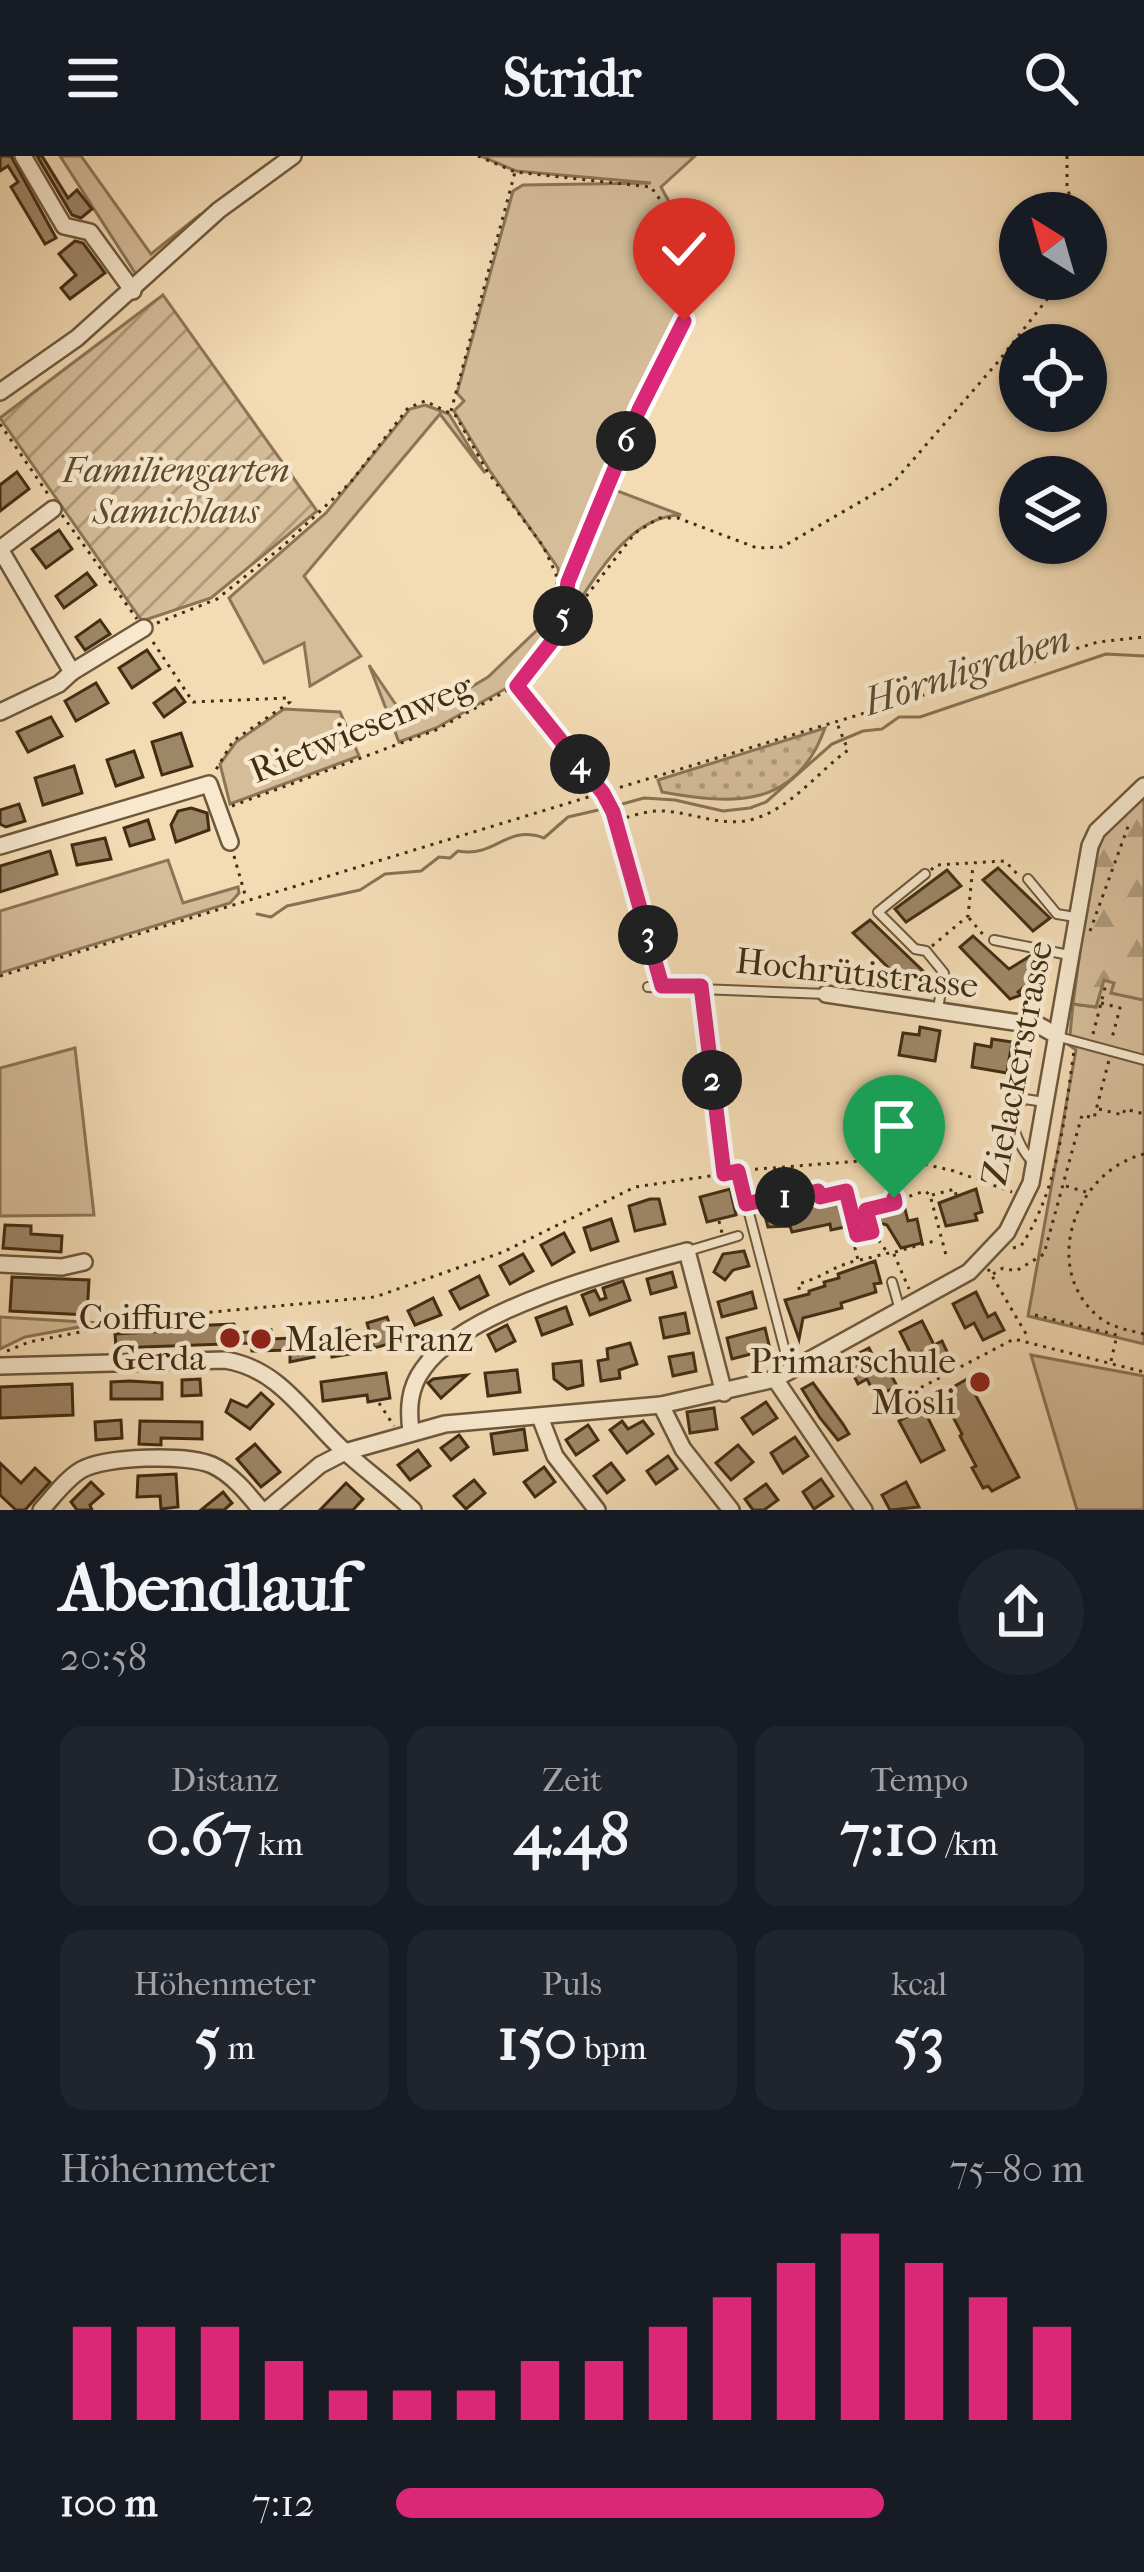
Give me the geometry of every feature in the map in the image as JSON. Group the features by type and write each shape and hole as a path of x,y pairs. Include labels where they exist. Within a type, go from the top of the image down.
{"street":[{"path":"22,156 64,226 90,232 134,291"},
{"path":"0,392 77,338 219,210 293,156"},
{"path":"53,509 0,549 72,672"},
{"path":"0,712 59,683 144,628"},
{"path":"0,846 209,784 230,842"},
{"name":"Zielackerstrasse","path":"264,1510 320,1465 345,1452 411,1432 445,1424 662,1405 724,1394 783,1374 952,1283 988,1256 1025,1197 1036,1164 1083,865 1097,831 1144,787"},
{"name":"Hochrütistrasse","path":"826,994 1040,1026 1056,1035"},
{"path":"411,1432 408,1411 420,1372 465,1333 502,1313 610,1271 687,1251 724,1394"},
{"path":"0,1264 62,1268 84,1262"},
{"path":"0,1366 239,1362 271,1376 345,1452 413,1510"},
{"path":"783,1374 864,1510"},
{"path":"662,1405 683,1449 730,1510"},
{"path":"540,1417 555,1456 597,1510"},
{"path":"41,1510 70,1478 94,1465 180,1460 196,1460 224,1471 264,1510"}],"lane":[{"path":"925,874 878,911 915,950 926,951 944,973 938,1009"},
{"path":"1028,879 1057,914 1076,917"},
{"path":"994,940 1069,955"},
{"name":"Hochrütistrasse","path":"647,986 826,994"},
{"path":"1056,1035 1144,1060"},
{"path":"1036,1164 1012,1123 1012,1108 1025,1099 1046,1102"},
{"path":"738,1171 783,1374"},
{"path":"687,1251 738,1236"},
{"path":"892,1282 900,1312"}],"path":[{"path":"478,156 515,172 651,187 692,248 696,285 684,321 639,410 568,582 560,631"},
{"path":"1067,156 1068,192"},
{"path":"451,413 515,172"},
{"path":"662,986 616,821 603,793 517,686 635,533 659,518 678,518 757,548 782,547 893,483 1046,300"},
{"path":"144,628 217,599 296,535 350,483 408,408 425,401 460,422 487,471 552,563 560,631"},
{"path":"0,424 194,702 287,698 290,702 232,741 209,784"},
{"path":"0,976 1098,641 1144,637"},
{"name":"Rietwiesenweg","path":"220,810 436,730 517,686"},
{"path":"616,821 655,811 725,822 764,815 787,803 848,750 836,721"},
{"path":"1087,942 1133,811"},
{"path":"230,842 246,900"},
{"path":"925,874 936,866 1005,861 1017,876 1028,879"},
{"path":"973,863 968,916 986,939 994,940"},
{"path":"926,951 968,916"},
{"path":"1089,1047 1106,984"},
{"path":"701,986 724,1174"},
{"path":"1065,1183 1082,1115 1094,1118 1097,1109 1120,1008 1101,1003"},
{"path":"1005,1247 1021,1246 1053,1177 1075,1044"},
{"path":"1097,1109 1144,1114"},
{"path":"1064,1119 1080,1123"},
{"path":"1144,1154 1112,1168 1087,1192 1073,1221 1070,1261 1079,1294 1100,1317 1118,1328 1144,1334"},
{"path":"10,1349 158,1316 375,1297 503,1252 635,1187 738,1171 898,1158 954,1171 1025,1197"},
{"path":"1053,1177 1087,1192"},
{"path":"993,1274 1003,1268 1016,1271 1044,1254 1061,1183 1065,1183"},
{"path":"930,1195 955,1189 956,1196"},
{"path":"746,1204 784,1195 785,1199 818,1191 820,1197 846,1191 858,1260"},
{"path":"910,1296 890,1253 872,1232 866,1210 925,1191 946,1255"},
{"path":"857,1235 872,1232"},
{"path":"769,1295 799,1290 797,1284 820,1278 827,1268 941,1240"},
{"path":"987,1268 1030,1341"},
{"path":"1035,1315 1117,1335"},
{"path":"1110,1364 1118,1328"},
{"path":"897,1400 1014,1339 1144,1372"},
{"path":"379,1403 393,1424"}],"green space":[{"path":"60,156 81,156 151,254 201,214 139,279"},
{"path":"481,156 695,156 661,187 702,262 664,361 604,486 681,515 661,518 627,539 562,626 558,568 454,411 464,401 457,393 513,191 523,185 651,183 516,171"},
{"name":"Familiengarten Samichlaus","path":"163,295 317,511 211,598 142,621 0,418"},
{"path":"425,405 449,414 485,473 440,414 304,576 361,656 310,686 304,643 264,663 229,598 326,513 410,409"},
{"path":"555,613 558,631 512,685 436,728 399,742 369,665 409,724 488,677"},
{"path":"284,709 340,712 359,756 230,804 220,764 236,742"},
{"path":"825,728 813,755 797,774 759,795 713,799 662,792 658,780"},
{"path":"1144,798 1144,1000 1111,993 1114,983 1104,980 1096,1007 1073,1004 1091,868 1105,831"},
{"path":"168,860 183,903 238,887 239,893 230,903 0,973 0,911"},
{"path":"1103,980 1114,982 1112,993 1144,1000 1144,1344 1028,1316 1076,1050 1069,1045 1073,1004 1096,1007"},
{"path":"75,1048 94,1215 0,1216 0,1068"},
{"path":"0,1317 101,1323 25,1337 0,1349"},
{"path":"1031,1355 1144,1376 1144,1510 1077,1510"}],"building":[{"path":"0,156 11,156 56,238 45,244 11,187 18,182 8,166 0,171"},
{"path":"37,156 42,156 68,198 77,190 92,209 81,218 72,215"},
{"path":"75,241 83,243 105,273 70,299 61,288 76,275 59,254"},
{"path":"17,472 29,489 0,511 0,485"},
{"path":"59,530 72,549 46,568 32,549"},
{"path":"87,573 96,585 64,608 56,596"},
{"path":"100,620 110,634 85,650 76,637"},
{"path":"147,650 160,669 132,688 119,668"},
{"path":"96,683 108,703 76,721 65,701"},
{"path":"175,688 185,702 164,717 154,703"},
{"path":"51,717 62,736 28,752 17,732"},
{"path":"181,733 192,766 162,775 152,742"},
{"path":"134,751 143,777 116,786 107,760"},
{"path":"74,766 82,793 43,805 35,778"},
{"path":"19,804 25,821 6,827 0,824 0,810"},
{"path":"191,808 207,813 209,830 176,842 171,825 178,811"},
{"path":"148,820 154,839 130,846 124,828"},
{"path":"105,838 111,859 77,865 72,845"},
{"path":"50,851 57,874 0,892 0,866"},
{"path":"998,868 1050,918 1033,931 983,880"},
{"path":"947,870 961,886 906,922 895,909"},
{"path":"870,920 923,971 906,985 853,933"},
{"path":"973,936 1009,969 1030,956 1041,973 1018,992 1021,995 1010,999 960,947"},
{"path":"920,1027 940,1031 935,1061 899,1055 903,1033 919,1035"},
{"path":"992,1039 1012,1042 1007,1073 972,1067 975,1044 991,1047"},
{"path":"730,1189 736,1215 707,1222 700,1197"},
{"path":"976,1189 982,1212 975,1214 977,1220 946,1226 939,1203"},
{"path":"838,1198 845,1227 831,1230 830,1224 792,1232 790,1226 768,1227 762,1205 817,1199 818,1203"},
{"path":"659,1199 665,1224 635,1231 629,1206"},
{"path":"904,1205 908,1221 917,1219 922,1243 901,1248 878,1214"},
{"path":"611,1219 618,1241 591,1250 584,1228"},
{"path":"5,1225 31,1226 31,1234 62,1236 61,1252 3,1248"},
{"path":"564,1233 574,1252 552,1265 541,1245"},
{"path":"744,1251 749,1266 733,1270 725,1280 714,1272 723,1254"},
{"path":"523,1254 533,1271 510,1284 500,1266"},
{"path":"875,1261 881,1283 874,1284 876,1292 841,1303 842,1308 803,1318 799,1339 785,1300 809,1294 839,1278 838,1274"},
{"path":"672,1272 676,1287 651,1294 647,1279"},
{"path":"479,1276 488,1295 460,1309 450,1291"},
{"path":"12,1277 89,1280 87,1315 10,1311"},
{"path":"623,1281 630,1300 590,1315 582,1295 595,1290 600,1300 606,1298 603,1288"},
{"path":"752,1292 756,1308 722,1317 718,1302"},
{"path":"976,1292 988,1317 995,1313 1004,1330 983,1340 974,1323 965,1328 953,1304"},
{"path":"433,1298 441,1315 415,1325 408,1311"},
{"path":"566,1307 572,1324 542,1335 536,1318"},
{"path":"685,1313 689,1333 664,1338 660,1318"},
{"path":"387,1317 390,1326 396,1325 400,1341 374,1348 367,1323"},
{"path":"922,1321 934,1345 942,1341 950,1358 929,1369 921,1352 912,1356 900,1332"},
{"path":"234,1324 238,1333 271,1330 272,1339 313,1337 314,1357 290,1362 290,1350 252,1351 251,1343 116,1348 115,1334"},
{"path":"507,1325 515,1341 496,1351 488,1335"},
{"path":"765,1328 770,1349 732,1359 727,1338"},
{"path":"350,1330 355,1353 332,1357 327,1335"},
{"path":"630,1343 637,1364 619,1370 620,1378 601,1381 598,1361 608,1359 607,1349"},
{"path":"869,1348 881,1372 888,1369 897,1386 876,1397 867,1379 858,1384 846,1360"},
{"path":"693,1353 696,1371 673,1376 669,1357"},
{"path":"581,1361 583,1385 567,1389 554,1379 553,1364"},
{"path":"517,1370 520,1392 488,1396 485,1373"},
{"path":"386,1373 390,1398 368,1402 367,1395 323,1401 321,1382"},
{"path":"467,1375 441,1398 428,1383 433,1379"},
{"path":"200,1379 201,1395 182,1396 182,1380"},
{"path":"967,1379 1019,1477 992,1491 983,1488 972,1468 976,1466 941,1394"},
{"path":"111,1382 162,1383 162,1399 111,1399"},
{"path":"813,1383 849,1434 838,1440 820,1418 802,1389"},
{"path":"72,1384 73,1415 0,1418 0,1387"},
{"path":"261,1393 273,1404 250,1429 226,1412 231,1400 247,1407"},
{"path":"766,1402 777,1418 753,1434 742,1418"},
{"path":"714,1408 717,1429 690,1433 687,1412"},
{"path":"923,1408 944,1450 921,1462 899,1421"},
{"path":"121,1420 122,1438 96,1440 95,1422"},
{"path":"140,1421 202,1422 202,1439 161,1438 161,1445 139,1444"},
{"path":"622,1421 628,1429 643,1421 653,1434 627,1453 610,1430"},
{"path":"588,1425 598,1440 576,1455 566,1440"},
{"path":"524,1429 527,1450 494,1454 491,1434"},
{"path":"459,1435 468,1447 451,1460 441,1448"},
{"path":"795,1437 808,1456 783,1473 771,1453"},
{"path":"255,1444 280,1472 261,1487 237,1459"},
{"path":"738,1445 753,1462 731,1480 716,1463"},
{"path":"418,1450 430,1466 410,1480 398,1465"},
{"path":"668,1456 677,1469 656,1484 647,1471"},
{"path":"0,1463 21,1483 35,1468 50,1482 25,1510 16,1510 0,1495"},
{"path":"611,1463 624,1480 607,1493 594,1476"},
{"path":"544,1467 555,1482 535,1497 524,1482"},
{"path":"176,1474 178,1507 161,1509 160,1496 137,1497 138,1476"},
{"path":"821,1479 833,1496 814,1509 803,1492"},
{"path":"474,1480 485,1493 466,1509 454,1496"},
{"path":"91,1482 103,1494 90,1505 92,1510 77,1510 71,1502"},
{"path":"906,1482 919,1507 890,1510 882,1495"},
{"path":"346,1483 363,1499 353,1510 320,1510"},
{"path":"766,1484 778,1500 764,1510 753,1510 745,1499"},
{"path":"223,1492 232,1503 224,1510 201,1510"}],"waterway":[{"name":"Hörnligraben","path":"615,806 644,798 723,811 750,808 766,802 832,744 882,729 899,717 920,717 1106,654 1144,656"},
{"path":"257,914 271,917 287,906 360,890 385,874 421,871 439,857 450,858 458,851 482,850 520,835 544,838 568,817 607,808"}],"place":[{"name":"Coiffure Gerda","path":"230,1338"},
{"name":"Maler Franz","path":"261,1339"},
{"name":"Primarschule Mösli","path":"980,1382"}],"route":[{"path":"684,321 639,410 568,582 560,631 517,686 613,812 662,986 701,986 724,1174 738,1171 746,1204 784,1195 785,1199 818,1191 820,1197 846,1191 857,1235 872,1232 866,1210 895,1203 894,1198"}]}
